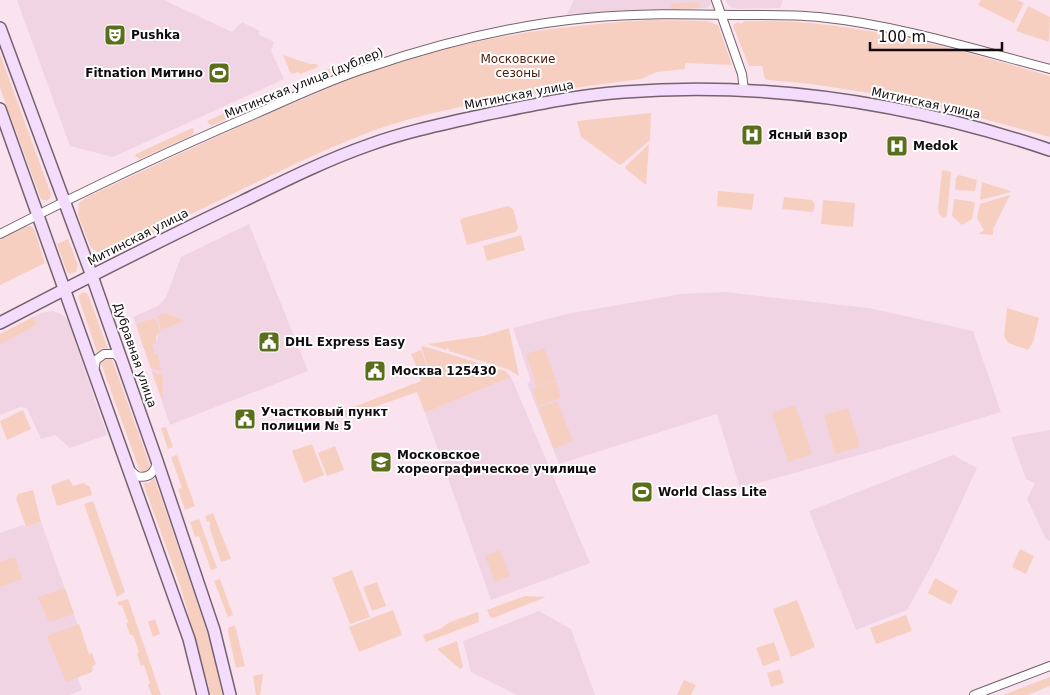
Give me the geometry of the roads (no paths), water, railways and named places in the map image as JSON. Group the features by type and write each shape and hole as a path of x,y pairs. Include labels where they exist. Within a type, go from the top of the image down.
{"main road":[{"name":"Дубравная улица","path":"1,31 123,361 157,459 214,630 230,695"},
{"name":"Митинская улица","path":"0,323 280,182 332,159 374,143 469,118 570,99 648,90 744,90 810,95 890,108 981,128 1050,150"},
{"path":"0,109 130,468 189,639 203,695"}],"street":[{"path":"716,0 742,74 744,90"},
{"name":"Митинская улица (дублер)","path":"0,234 63,201 209,133 366,68 414,53 501,31 571,20 652,14 797,16 865,24 914,34 1050,69"},
{"path":"94,371 96,360 104,354 114,354 123,361"},
{"path":"130,468 137,476 146,477 156,468 157,459"},
{"path":"974,695 1050,666"}],"place":[{"name":"Pushka","path":"115,35"},
{"name":"Fitnation Митино","path":"219,73"},
{"name":"Ясный взор","path":"752,135"},
{"name":"Medok","path":"897,146"},
{"name":"DHL Express Easy","path":"269,342"},
{"name":"Москва 125430","path":"375,371"},
{"name":"Участковый пункт полиции № 5","path":"245,419"},
{"name":"Московское хореографическое училище","path":"381,462"},
{"name":"World Class Lite","path":"642,492"}],"park label":[{"name":"Московские сезоны","path":"518,66"}]}
